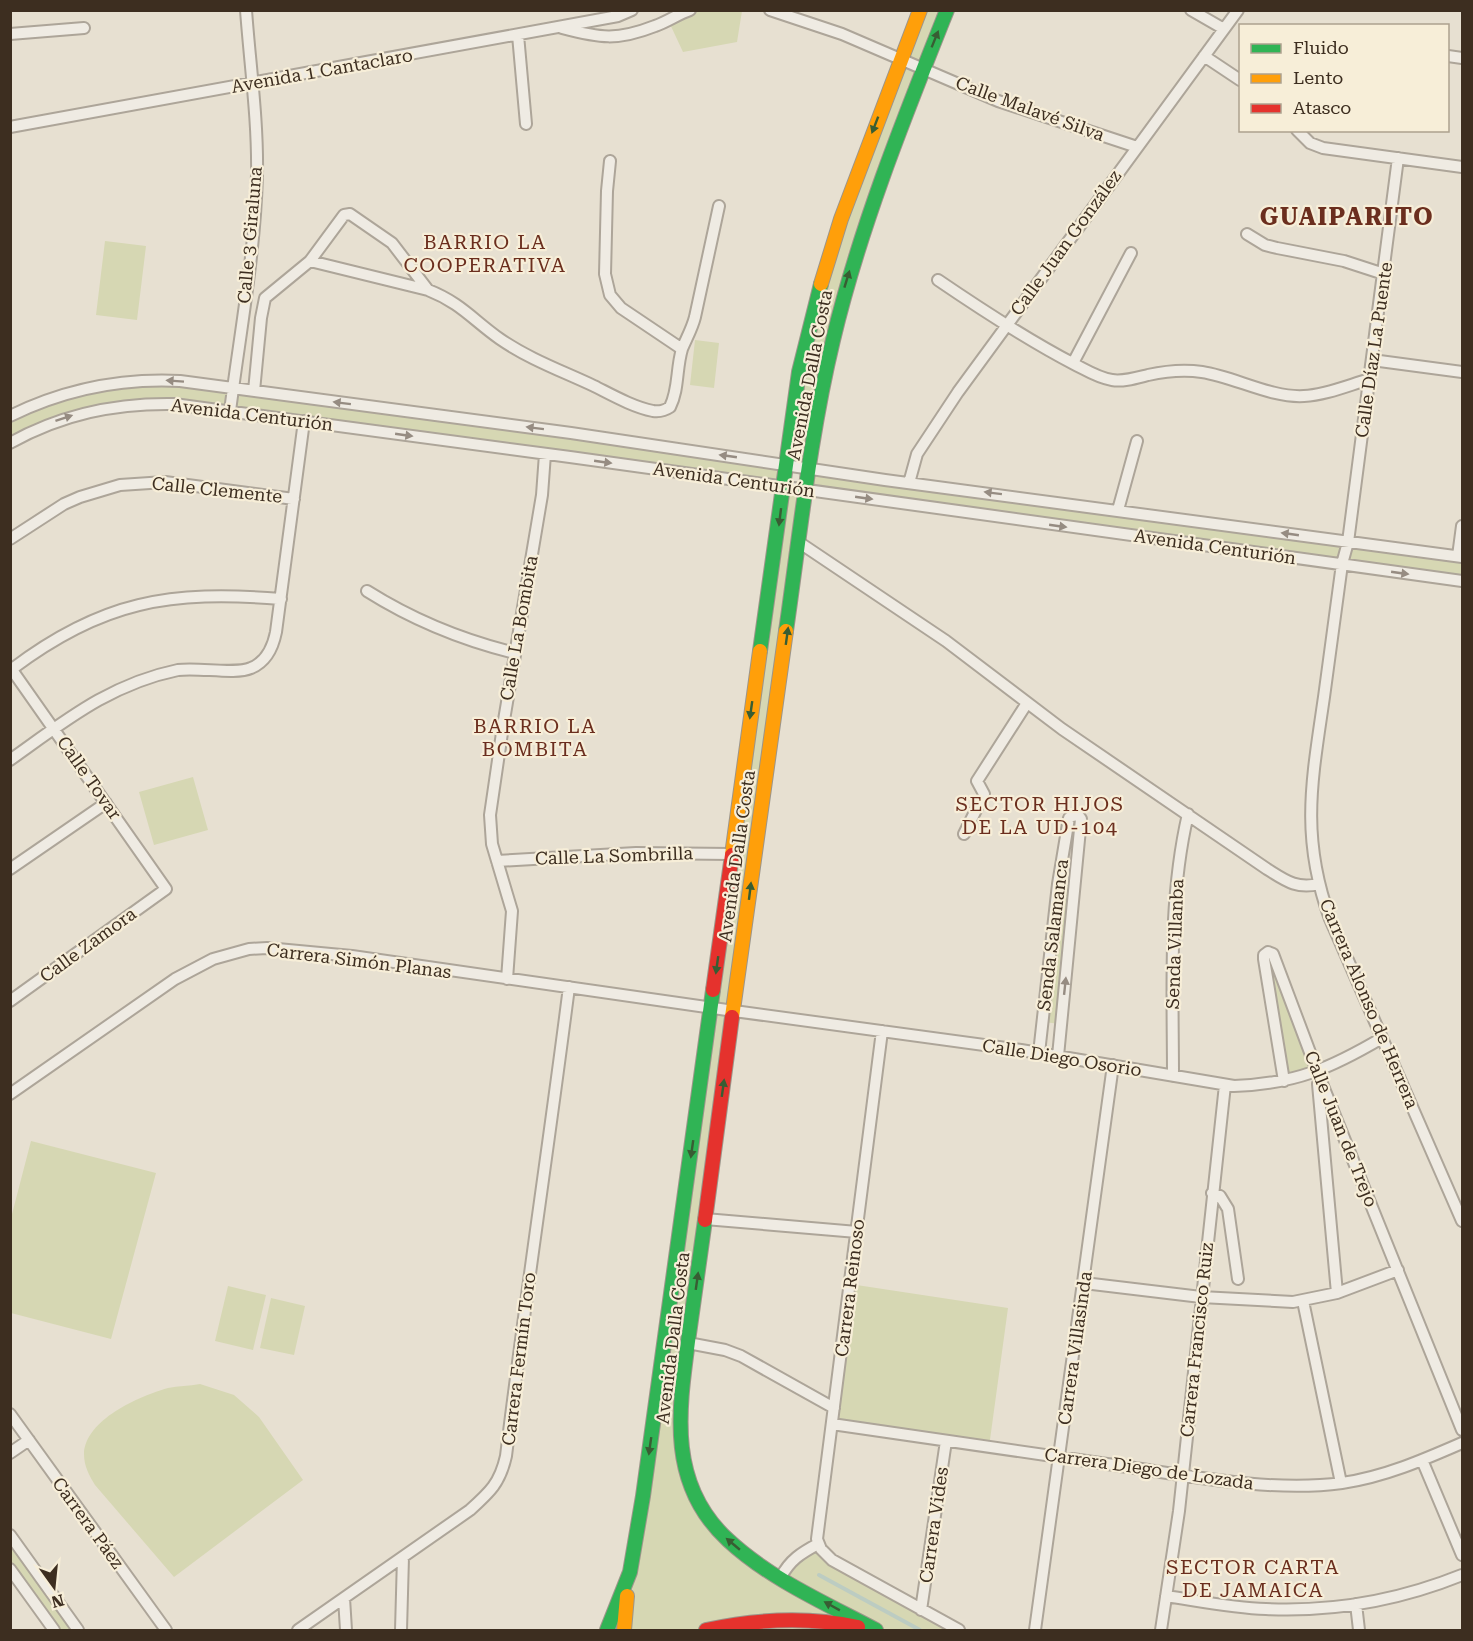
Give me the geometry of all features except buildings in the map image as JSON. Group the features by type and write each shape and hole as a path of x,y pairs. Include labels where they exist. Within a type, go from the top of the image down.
{"street":[{"name":"Calle 3 Giraluna","path":"230,411 256,197 256,148 246,10"},
{"name":"Avenida 1 Cantaclaro","path":"10,127 559,28 618,16 632,10"},
{"path":"559,28 600,38 610,38 655,26 690,10"},
{"name":"Calle Malavé Silva","path":"770,10 822,26 998,101 1137,147"},
{"name":"Avenida Dalla Costa","path":"607,1630 630,1572 654,1420 799,372 822,279 856,174 920,10"},
{"name":"Avenida Dalla Costa","path":"875,1630 785,1579 727,1540 708,1516 691,1485 681,1452 679,1431 688,1343 766,769 822,387 843,295 869,213 947,10"},
{"path":"1191,10 1224,29"},
{"name":"Calle Juan González","path":"909,483 913,464 926,438 1006,325 1238,10"},
{"path":"10,34 84,28"},
{"path":"519,35 526,124"},
{"path":"1204,56 1239,79"},
{"path":"1299,132 1310,142 1323,148 1462,166"},
{"name":"Calle Díaz La Puente","path":"1342,564 1348,542 1398,158"},
{"path":"610,161 605,274 610,295 621,308 682,349"},
{"path":"310,261 428,290 453,301 499,339 538,362 650,411 660,412 670,407 675,396 682,349 695,317 719,206"},
{"path":"254,391 265,298 310,261 344,215 350,214 392,243 428,290"},
{"path":"1247,234 1271,246 1352,263 1384,274"},
{"path":"1073,363 1131,253"},
{"path":"938,280 1006,325 1073,363 1112,381 1184,370 1205,372 1293,396 1316,395 1370,379"},
{"path":"1372,360 1462,372"},
{"name":"Avenida Centurión","path":"10,416 32,405 74,391 128,381 180,381 561,432 909,483 1460,556"},
{"name":"Avenida Centurión","path":"10,443 60,420 100,409 124,405 174,404 545,453 1462,581"},
{"path":"10,760 89,704 127,684 182,670 246,670 265,657 274,642 304,421"},
{"path":"1118,510 1137,441"},
{"name":"Calle La Bombita","path":"507,979 512,910 490,837 490,815 542,495 545,453"},
{"name":"Calle Clemente","path":"10,539 63,504 120,485 165,482 294,499"},
{"path":"1460,556 1462,526"},
{"path":"800,543 946,641 1062,729 1283,879 1302,887 1319,884"},
{"name":"Carrera Alonso de Herrera","path":"1342,564 1310,801 1312,840 1319,884 1330,919 1462,1221"},
{"path":"367,591 400,611 441,630 515,653"},
{"path":"11,668 76,628 99,617 140,604 216,595 281,599"},
{"name":"Calle Tovar","path":"11,668 166,889"},
{"path":"964,834 984,794 977,781 1027,703"},
{"path":"10,869 106,803"},
{"name":"Senda Villanba","path":"1173,1076 1174,907 1182,838 1188,814"},
{"name":"Senda Salamanca","path":"1039,1053 1058,884 1069,818 1078,815 1081,819 1058,1056"},
{"name":"Calle La Sombrilla","path":"497,861 636,853 732,854"},
{"name":"Calle Zamora","path":"10,1001 166,889"},
{"name":"Carrera Simón Planas","path":"10,1094 175,979 198,966 230,954 267,948 734,1011"},
{"name":"Calle Juan de Trejo","path":"1284,1081 1264,959 1268,952 1273,954 1317,1071 1462,1430"},
{"name":"Carrera Fermín Toro","path":"298,1630 486,1496 502,1474 569,987"},
{"name":"Calle Diego Osorio","path":"734,1011 1039,1053 1225,1085 1284,1081 1338,1063 1382,1038"},
{"name":"Carrera Reinoso","path":"818,1544 819,1511 882,1031"},
{"name":"Carrera Villasinda","path":"1035,1630 1113,1065"},
{"path":"1317,1071 1337,1293"},
{"name":"Carrera Francisco Ruiz","path":"1161,1630 1183,1474 1225,1085"},
{"path":"1212,1193 1220,1196 1228,1209 1238,1279"},
{"path":"705,1219 857,1232"},
{"path":"1084,1283 1201,1297 1274,1302 1303,1301 1337,1293 1398,1270"},
{"path":"1303,1301 1341,1483"},
{"path":"688,1343 725,1350 741,1356 834,1408"},
{"name":"Carrera Páez","path":"10,1414 14,1428 28,1440 166,1630"},
{"name":"Carrera Diego de Lozada","path":"832,1424 1267,1485 1341,1483 1380,1475 1462,1443"},
{"path":"10,1453 28,1440"},
{"name":"Carrera Vides","path":"921,1610 946,1441"},
{"path":"1422,1460 1462,1554"},
{"path":"10,1535 78,1630"},
{"path":"804,1625 798,1597 785,1579 788,1564 818,1544 832,1560 959,1630"},
{"path":"402,1630 403,1557"},
{"path":"10,1569 54,1630"},
{"path":"624,1630 630,1572"},
{"path":"1166,1596 1265,1609 1313,1608 1356,1604 1399,1596 1462,1575"},
{"path":"344,1598 346,1630"},
{"path":"1356,1604 1359,1630"},
{"path":"706,1630 757,1621 804,1625 844,1623 875,1630"}],"green space":[{"path":"694,11 742,11 737,42 683,52 669,22"},
{"path":"920,11 947,11 869,213 810,468 1462,557 1462,581 807,490 679,1425 708,1517 780,1577 788,1564 821,1549 959,1630 607,1630 622,1596 783,487 174,404 100,409 11,443 11,416 32,405 153,380 786,465 814,308","holes":["787,465 809,468 806,490 783,487"]},
{"path":"105,241 146,246 137,320 96,315"},
{"path":"695,340 719,343 714,388 690,385"},
{"path":"193,777 208,830 154,845 139,792"},
{"path":"1058,884 1076,886 1061,1024 1043,1022"},
{"path":"1271,953 1317,1071 1288,1081 1266,954"},
{"path":"31,1141 156,1173 111,1339 11,1313 11,1218"},
{"path":"850,1284 1008,1308 989,1447 832,1424"},
{"path":"228,1286 266,1295 253,1350 215,1341"},
{"path":"271,1298 305,1306 294,1355 260,1348"},
{"path":"200,1384 234,1395 259,1417 303,1480 174,1577 95,1485 86,1466 84,1454 93,1430 103,1420 129,1403 168,1388"},
{"path":"10,1535 78,1630 54,1630 11,1569"}],"waterway":[{"path":"819,1575 920,1630"}],"traffic: fast":[{"path":"786,631 806,485 833,340 856,256 884,173 947,10"},
{"path":"760,651 799,372 821,284"},
{"path":"607,1630 630,1572 643,1496 713,990"},
{"path":"705,1220 682,1389 682,1443 686,1469 694,1494 708,1518 744,1554 799,1590 876,1630"}],"traffic: slow":[{"path":"821,284 841,219 920,10"},
{"path":"732,1017 786,631"},
{"path":"732,855 760,651"},
{"path":"624,1630 627,1596"}],"traffic: jam":[{"path":"713,990 732,855"},
{"path":"705,1220 732,1017"},
{"path":"706,1630 744,1623 782,1620 819,1621 858,1627"}],"district":[{"name":"GUAIPARITO","path":"1347,217"},
{"name":"BARRIO LA COOPERATIVA","path":"485,254"},
{"name":"BARRIO LA BOMBITA","path":"535,738"},
{"name":"SECTOR HIJOS DE LA UD-104","path":"1040,816"},
{"name":"SECTOR CARTA DE JAMAICA","path":"1253,1578"}]}
